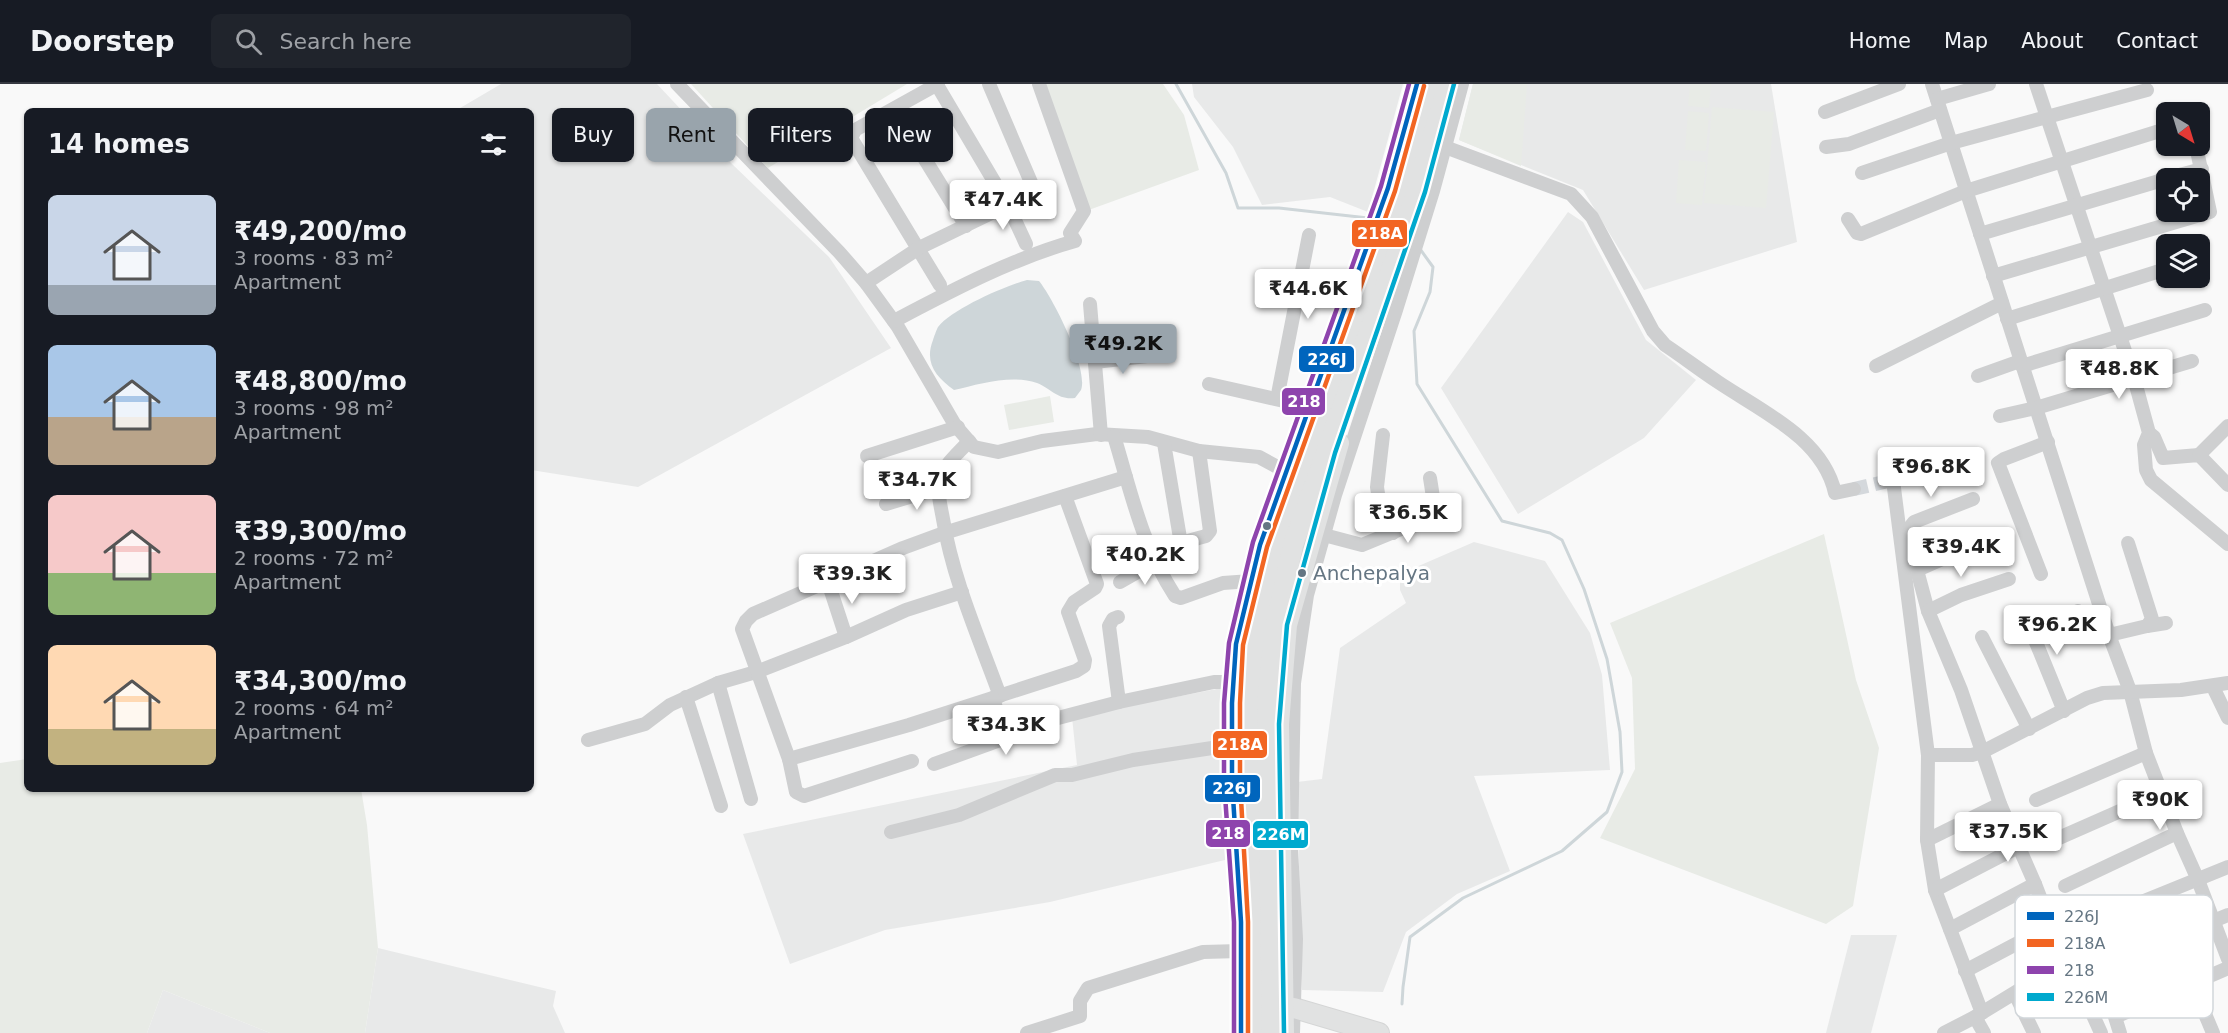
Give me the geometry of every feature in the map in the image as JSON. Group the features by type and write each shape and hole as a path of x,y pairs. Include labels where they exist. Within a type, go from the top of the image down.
{"highway":[{"path":"1248,1033 1241,744 1243,644 1270,537 1289,474 1391,188 1424,84"},
{"path":"1255,1033 1249,706 1262,602 1276,540 1385,234 1430,84"},
{"path":"1272,1033 1267,707 1271,657 1279,605 1293,545 1402,239 1448,84"},
{"path":"1292,1033 1279,724 1287,626 1330,492 1335,453 1392,306 1429,192 1454,84"},
{"path":"1294,1008 1379,1033"}],"street":[{"path":"677,84 866,283 894,321 957,427 974,447 998,452 1042,441 1107,436 1148,437 1199,451 1259,457 1289,474 1330,492 1324,535 1307,595 1294,683 1291,849 1296,939 1292,1033"},
{"path":"896,108 938,84 1008,205 1026,244"},
{"path":"866,283 919,248 1008,205 1028,198 1032,193 1033,187 989,84"},
{"path":"894,321 947,293 1008,266 1075,241 1070,233 1084,211 1039,84"},
{"path":"1391,188 1417,84"},
{"path":"1462,84 1441,145 1571,194 1592,217 1653,331 1665,345 1801,438 1824,463 1833,480 1835,493 1854,489"},
{"path":"1825,112 1899,84"},
{"path":"1932,84 2109,635 2130,691 2146,753 2204,895"},
{"path":"1826,147 1849,144 1989,84"},
{"path":"2037,84 2134,378 2149,432 2154,437 2163,458"},
{"path":"1862,173 1951,143 2146,90"},
{"path":"865,125 855,130 851,138 865,161"},
{"path":"1848,219 1857,233 1861,234 1966,191 2156,132"},
{"path":"866,162 940,285"},
{"path":"927,162 966,226"},
{"path":"1980,234 2156,182"},
{"path":"1993,276 2178,222"},
{"path":"1276,399 1309,235"},
{"path":"2007,319 2156,272"},
{"path":"1876,366 2002,303"},
{"path":"1090,304 1095,362 1107,436 1126,477 1140,526 1155,562 1178,598 1223,583 1251,580"},
{"path":"1978,376 2205,310"},
{"path":"1095,362 1148,356"},
{"path":"2000,416 2036,408 2192,361"},
{"path":"1209,384 1313,407"},
{"path":"2146,462 2163,458 2199,456 2228,426"},
{"path":"867,456 957,427"},
{"path":"2149,432 2144,445 2146,470 2151,480 2228,544"},
{"path":"1383,435 1377,488 1379,500 1394,533"},
{"path":"934,764 1003,740 1004,734 996,697 945,533 939,488 942,474 969,441"},
{"path":"2041,574 1998,463 2048,442"},
{"path":"1164,443 1180,538 1184,542 1206,536 1210,531 1199,451"},
{"path":"2199,456 2228,485"},
{"path":"1240,1033 1240,898 1232,781 1233,682 1236,644 1260,545 1289,474"},
{"path":"912,761 802,796 795,792 789,759 742,629 746,621 753,614 903,548 1126,477"},
{"path":"1324,535 1362,545 1430,517 1434,513 1430,478"},
{"path":"1884,482 1893,480 1928,755 1927,840 1935,890 1965,971 1984,1033"},
{"path":"886,504 939,488"},
{"path":"789,759 909,725 1076,671 1084,666 1085,660 1068,612 1074,602 1095,588 1097,584 1065,496"},
{"path":"1973,499 1914,522 1910,527 1917,570 1928,612 1961,690 2000,804 2039,895"},
{"path":"1917,570 1992,537"},
{"path":"2128,543 2152,616 2147,626"},
{"path":"1120,582 1155,562"},
{"path":"1928,612 1961,595 2008,579"},
{"path":"828,582 846,637"},
{"path":"588,740 645,724 665,708 717,683 756,672 846,637 906,610 962,592"},
{"path":"2064,711 2033,635 2078,611"},
{"path":"1118,617 1113,619 1109,626 1119,702"},
{"path":"2109,635 2166,623"},
{"path":"1982,637 2029,729"},
{"path":"1058,718 1119,702 1214,682 1233,682"},
{"path":"717,683 751,799"},
{"path":"1928,755 1972,755 1982,752 2094,696 2130,691 2164,692 2213,687 2228,683"},
{"path":"2213,687 2228,718"},
{"path":"686,697 721,806"},
{"path":"891,832 959,816 1055,775 1072,775 1133,760 1232,745"},
{"path":"2036,800 2146,753"},
{"path":"2052,841 2162,793"},
{"path":"1927,840 2000,804"},
{"path":"2065,886 2177,833"},
{"path":"1935,890 2018,847"},
{"path":"2160,895 2228,867"},
{"path":"1950,929 2035,884"},
{"path":"2228,915 2214,922 2228,959"},
{"path":"1965,971 2015,945"},
{"path":"1027,1033 1080,1016 1080,1001 1088,988 1203,952 1240,951"},
{"path":"2213,974 2228,968"},
{"path":"1944,1033 2015,994"},
{"path":"2027,1018 2034,1033"},
{"path":"2094,1018 2101,1033"},
{"path":"2115,1018 2120,1033"},
{"path":"2207,1018 2213,1033"}],"shaded area":[{"path":"501,84 657,84 679,108 646,108 646,162 730,162 829,257 891,348 638,487 534,470 534,108 460,108"},
{"path":"691,84 907,84 853,117 853,108 748,108 748,146 736,133 736,108 713,108"},
{"path":"1037,84 1163,84 1184,115 1199,170 1086,211"},
{"path":"1192,84 1403,84 1368,212 1330,197 1262,205 1233,147 1194,97"},
{"path":"1473,84 1771,84 1797,242 1644,290 1583,190 1459,140"},
{"path":"1473,84 1527,84 1521,166 1459,140"},
{"path":"1690,84 1711,84 1709,108 1688,106"},
{"path":"1712,107 1774,112 1766,208 1704,203"},
{"path":"1688,111 1709,113 1706,151 1685,150"},
{"path":"1679,160 1706,162 1702,205 1676,203"},
{"path":"762,162 778,162 768,168"},
{"path":"1568,212 1583,222 1646,340 1696,380 1644,438 1518,514 1441,388"},
{"path":"1027,280 1039,281 1061,317 1080,366 1081,390 1075,398 1069,398 1055,394 1037,383 1017,379 954,390 937,375 931,362 931,348 938,327 967,306 1006,287"},
{"path":"1050,396 1054,422 1009,430 1004,405"},
{"path":"1824,534 1856,680 1879,748 1853,906 1826,924 1600,838 1635,769 1632,678 1610,623"},
{"path":"1474,542 1545,561 1590,633 1602,675 1610,770 1474,776 1510,871 1457,894 1406,932 1383,992 1302,990 1297,782 1322,779 1340,648 1406,603 1400,590 1400,574"},
{"path":"1227,687 1229,859 1050,902 885,930 790,964 743,834 1077,765 1072,717"},
{"path":"24,759 24,792 362,792 367,825 378,948 365,1033 270,1033 163,990 147,1033 0,1033 0,763"},
{"path":"1851,935 1897,935 1871,1033 1826,1033"},
{"path":"378,948 556,991 553,1006 565,1033 365,1033"},
{"path":"163,990 270,1033 147,1033"}],"waterway":[{"path":"1176,84 1226,173 1238,208 1279,208 1368,218 1373,221"},
{"path":"1402,1004 1410,937 1463,898 1562,851 1607,812 1622,772 1620,732 1607,659 1584,589 1562,540 1550,533 1502,521 1417,384 1414,331 1430,292 1433,267 1420,249"}],"tunnel":[{"path":"1854,489 1884,482"}],"transit line":[{"name":"218","path":"1234,1033 1234,922 1224,781 1224,703 1229,643 1253,542 1381,186 1409,84"},
{"name":"226J","path":"1241,1033 1241,922 1232,781 1232,703 1236,644 1260,545 1388,188 1417,84"},
{"name":"226M","path":"1284,1033 1279,724 1287,625 1335,453 1425,192 1454,84"},
{"name":"218A","path":"1248,1033 1248,922 1240,781 1243,645 1267,547 1395,191 1424,86"}],"place":[{"name":"Anchepalya","path":"1302,573"}]}
